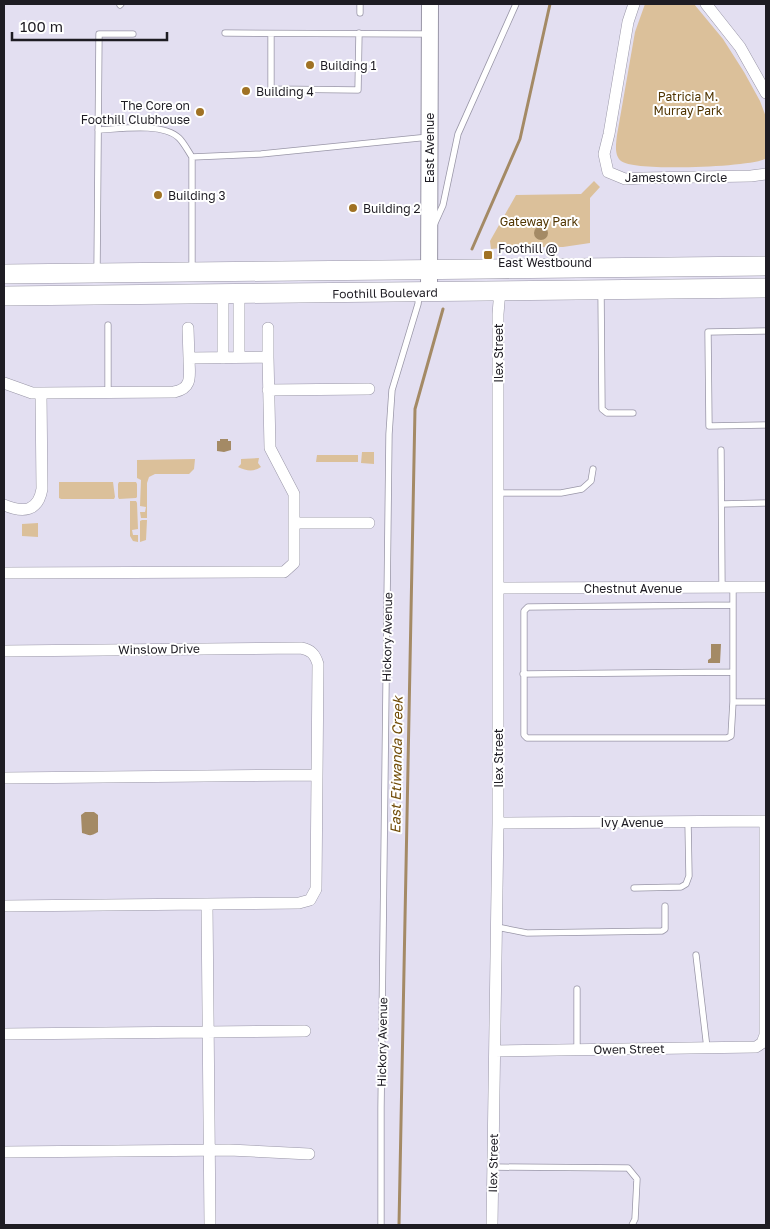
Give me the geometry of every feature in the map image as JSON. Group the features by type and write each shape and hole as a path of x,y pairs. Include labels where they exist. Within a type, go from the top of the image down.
{"main road":[{"name":"East Avenue","path":"424,292 429,269 430,4"},
{"name":"Foothill Boulevard","path":"4,274 766,266"},
{"name":"Foothill Boulevard","path":"4,296 766,288"}],"street":[{"name":"Jamestown Circle","path":"634,4 628,22 604,154 608,172 625,179 752,176 766,174"},
{"path":"722,4 709,8 740,47 766,93"},
{"name":"Ilex Street","path":"492,1225 498,823 498,314 500,290"},
{"path":"220,358 223,322 231,295"},
{"path":"231,295 240,358"},
{"path":"4,383 32,393 174,392 182,390 189,381 188,328"},
{"path":"4,573 284,572 294,563 294,494 270,448 268,328"},
{"path":"188,358 268,357"},
{"path":"268,390 369,389"},
{"path":"4,505 22,510 30,508 38,502 40,496 40,393"},
{"path":"294,523 368,523"},
{"name":"Chestnut Avenue","path":"499,588 766,587"},
{"name":"Winslow Drive","path":"4,651 308,649 313,652 318,664 317,775"},
{"path":"4,778 317,775 316,889 310,900 299,903 4,906"},
{"name":"Ivy Avenue","path":"498,823 766,821"},
{"name":"Owen Street","path":"495,1051 756,1047 762,1043 766,1035 766,821"},
{"path":"206,904 210,1225"},
{"path":"4,1034 305,1031"},
{"path":"4,1152 209,1150 309,1154"}],"lane":[{"path":"360,4 360,13"},
{"path":"429,233 443,205 458,134 516,4"},
{"path":"225,33 430,34"},
{"path":"271,34 271,89 358,90 358,33"},
{"path":"97,273 99,34 133,34"},
{"path":"98,130 146,128 167,131 178,137 192,157 192,272"},
{"path":"192,157 260,154 430,137"},
{"path":"601,290 602,409 607,413 633,413"},
{"name":"Hickory Avenue","path":"382,1225 381,1108 389,434 392,390 418,304 424,292"},
{"path":"108,325 108,392"},
{"path":"766,331 708,332 709,426 766,425"},
{"path":"721,450 722,504 728,587 733,605 731,736 727,738 527,738 522,731 524,611 528,607 733,605"},
{"path":"498,493 561,493 582,489 592,481 594,469"},
{"path":"722,504 766,503"},
{"path":"523,674 733,672"},
{"path":"733,702 766,702"},
{"path":"634,888 681,888 686,884 688,876 688,822"},
{"path":"497,927 527,933 662,931 666,925 665,906"},
{"path":"696,955 707,1048"},
{"path":"577,989 577,1050"},
{"path":"493,1167 628,1168 637,1179 635,1220 632,1225"}],"green space":[{"name":"Patricia M. Murray Park","path":"645,4 694,4 723,39 760,101 766,117 765,159 755,162 716,166 668,167 631,164 619,159 616,149 617,135 635,32"},
{"name":"Gateway Park","path":"594,181 600,187 590,198 590,243 563,247 491,249 490,241 516,195 581,194"},
{"path":"362,452 374,452 374,464 361,463"},
{"path":"317,455 358,455 358,462 316,462"},
{"path":"259,458 258,463 261,467 258,469 250,470 238,467 241,464 241,459"},
{"path":"195,459 194,469 189,474 155,474 149,477 147,483 147,518 141,518 140,512 145,512 146,507 140,506 141,480 137,478 137,460"},
{"path":"59,482 113,482 115,497 114,499 61,499 59,498"},
{"path":"119,482 136,482 137,497 119,499"},
{"path":"130,501 136,501 137,503 138,529 132,530 133,535 138,535 138,542 133,541 130,536"},
{"path":"147,520 146,540 140,542 140,521"},
{"path":"38,523 38,537 22,536 22,524"}],"shaded area":[{"path":"541,226 546,228 548,233 546,238 541,240 536,238 534,233 536,228"},
{"path":"220,439 231,441 231,450 217,451 217,441 220,441"},
{"path":"711,644 721,644 720,663 708,663 708,660 711,658"},
{"path":"85,812 94,812 98,815 98,832 93,835 82,833 81,815"}],"waterway":[{"name":"East Etiwanda Creek","path":"472,249 520,139 550,4"},
{"name":"East Etiwanda Creek","path":"399,1225 415,409 443,309"}],"place":[{"name":"Building 1","path":"310,65"},
{"name":"Building 4","path":"246,91"},
{"name":"The Core on Foothill Clubhouse","path":"200,112"},
{"name":"Building 3","path":"158,195"},
{"name":"Building 2","path":"353,208"},
{"name":"Foothill @ East Westbound","path":"488,255"}]}
